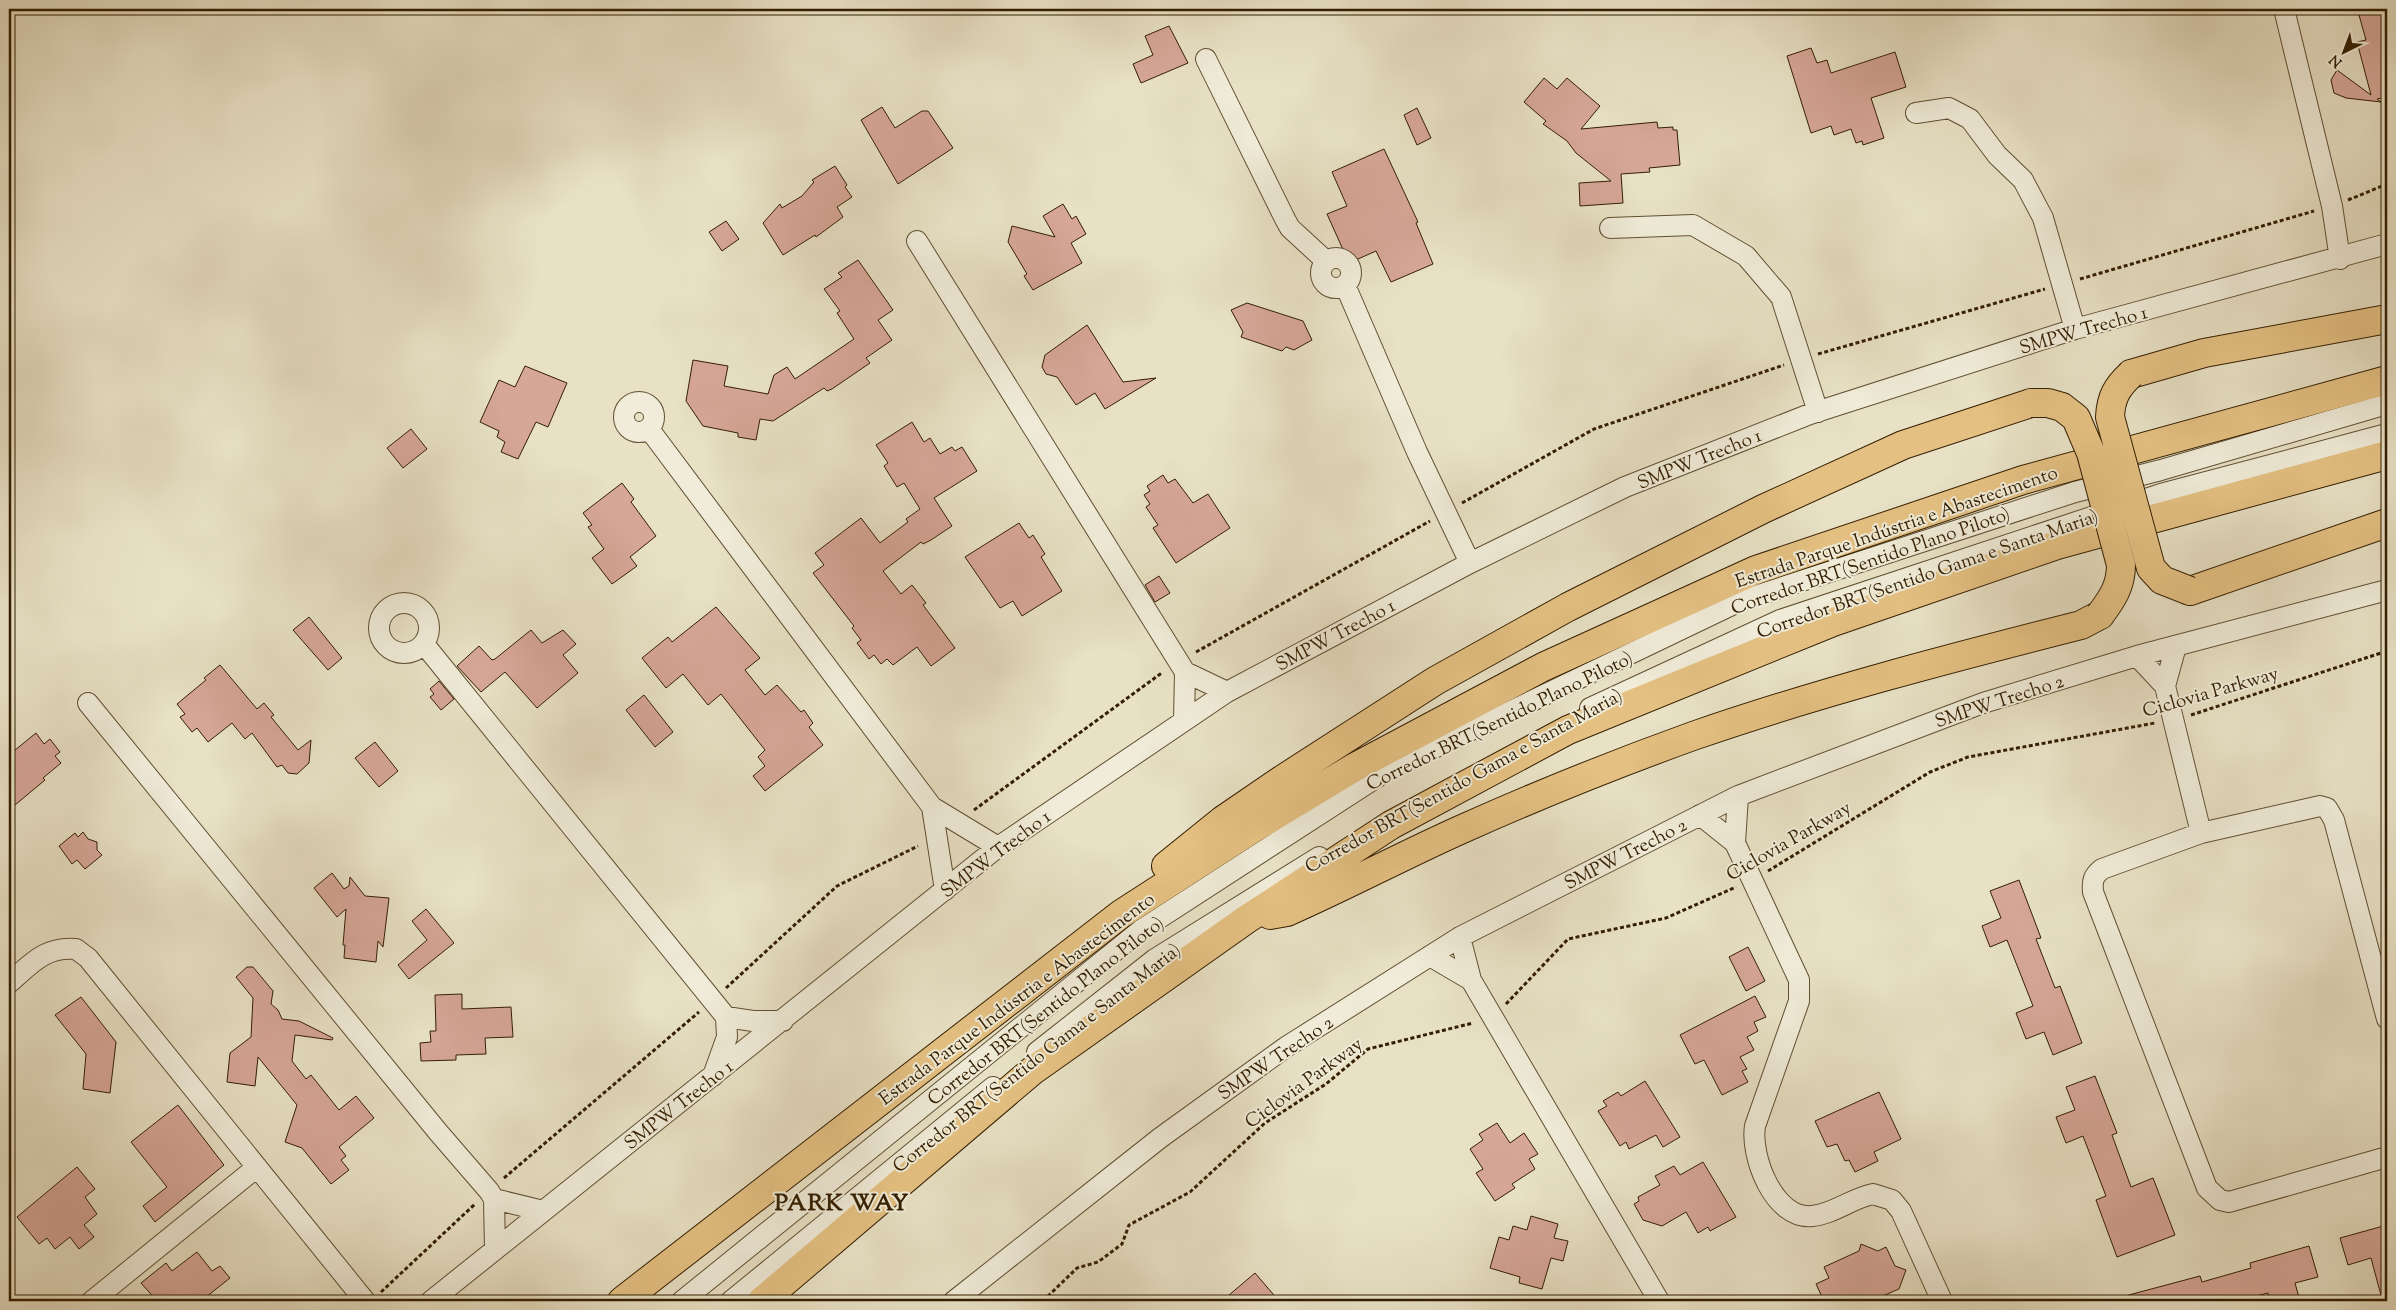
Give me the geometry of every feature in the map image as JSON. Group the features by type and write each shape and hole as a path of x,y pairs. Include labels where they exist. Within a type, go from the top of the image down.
{"highway":[{"path":"2387,319 2204,353 2131,374 2117,387 2110,401 2110,417 2151,568 2162,580 2190,591 2387,523"},
{"name":"Estrada Parque Indústria e Abastecimento","path":"622,1301 1121,914 1254,828 1355,767 1543,667 1756,570 2023,480 2387,380"},
{"path":"1121,914 1166,866 1223,820 1411,696 1568,606 1763,509 1903,445 2031,403 2048,403 2062,407 2076,418 2091,453 2121,565 2121,578 2116,593 2100,615 2081,625 1933,663 1824,694 1692,736 1468,827 1288,912 1247,919"},
{"path":"762,1301 1032,1071 1247,919 1391,825 1568,730 1814,630 2057,545 2387,455"}],"street":[{"path":"2284,9 2332,206 2340,259"},
{"path":"1206,59 1290,228 1326,261 1320,271 1324,282 1334,288 1345,285 1416,452 1470,562"},
{"path":"1916,113 1949,108 1970,119 1997,155 2023,180 2043,218 2075,329"},
{"path":"1610,228 1693,225 1746,256 1780,297 1818,412"},
{"path":"917,241 1184,672 1184,721"},
{"name":"SMPW Trecho 1","path":"431,1301 998,847 1227,692 1470,562 1625,488 1818,412 2075,329 2340,259 2387,244"},
{"name":"Corredor BRT(Sentido Plano Piloto)","path":"682,1301 1141,930 1388,770 1740,601 2075,492 2161,470 2387,404"},
{"path":"649,429 932,807 998,847"},
{"name":"Corredor BRT(Sentido Gama e Santa Maria)","path":"731,1301 934,1134 1155,959 1287,876 1574,715 1780,620 2152,496 2387,434"},
{"name":"SMPW Trecho 2","path":"954,1301 1160,1138 1286,1047 1460,937 1738,796 1983,702 2137,656 2387,590"},
{"path":"424,644 726,1017 726,1037 712,1077"},
{"path":"2164,686 2176,646"},
{"path":"2137,656 2164,686 2201,833"},
{"path":"1184,672 1227,692"},
{"path":"88,703 494,1199 544,1211"},
{"path":"1736,843 1738,796"},
{"path":"2387,1019 2334,820 2327,808 2320,806 2201,833 2102,869 2095,875 2092,884 2093,892 2207,1188 2220,1200 2229,1202 2387,1157"},
{"path":"932,807 945,890"},
{"path":"1700,815 1736,843 1799,980 1799,1001 1754,1126 1753,1137 1757,1158 1768,1186 1782,1204 1803,1216 1821,1215 1873,1194 1892,1200 1901,1211 1942,1301"},
{"path":"1460,937 1471,980 1659,1301"},
{"path":"9,983 40,956 52,950 76,949 88,958 365,1301"},
{"path":"1430,956 1471,980"},
{"path":"726,1017 753,1021 783,1021"},
{"path":"92,1301 257,1167"},
{"path":"494,1199 495,1250"}],"path":[{"name":"Ciclovia Parkway","path":"1043,1301 1077,1268 1098,1262 1122,1244 1129,1225 1190,1192 1265,1123 1326,1084 1368,1049 1493,1018 1568,939 1666,918 1754,879 1930,772 1968,758 2173,720 2387,651"}],"building":[{"path":"2367,9 2387,9 2387,97 2377,99 2381,102 2346,98 2334,93 2331,80 2337,70 2371,95 2357,42 2366,40 2359,15 2368,12"},
{"path":"1169,26 1188,63 1141,83 1133,64 1153,55 1145,36"},
{"path":"1811,48 1817,63 1827,60 1831,73 1895,52 1906,87 1871,98 1884,138 1863,145 1862,141 1856,143 1851,129 1834,135 1831,126 1811,133 1787,56"},
{"path":"1544,78 1557,89 1567,78 1600,106 1581,129 1657,122 1658,128 1673,127 1673,130 1677,130 1680,165 1649,168 1650,172 1621,174 1623,203 1580,206 1579,183 1611,181 1576,153 1567,141 1543,124 1546,121 1524,102"},
{"path":"882,107 895,128 922,111 928,111 953,148 898,184 861,120"},
{"path":"1417,108 1431,138 1417,145 1404,115"},
{"path":"1384,149 1418,222 1416,223 1433,264 1391,282 1376,251 1349,263 1327,214 1347,206 1332,172"},
{"path":"835,166 852,197 837,207 843,217 816,237 815,235 783,255 763,223 780,204 782,208 802,196 814,182 812,180"},
{"path":"1063,204 1072,219 1076,216 1086,234 1071,243 1082,263 1033,290 1024,276 1027,274 1008,242 1012,226 1055,237 1043,216"},
{"path":"726,221 739,239 722,251 709,232"},
{"path":"858,260 893,310 878,320 892,340 866,358 870,363 832,389 827,391 824,388 773,421 760,419 756,440 738,437 738,433 703,426 686,401 693,360 728,366 724,386 768,394 774,375 787,367 795,379 854,339 837,313 840,311 824,289 842,277 838,273"},
{"path":"1247,303 1303,321 1312,340 1294,350 1286,347 1282,351 1241,337 1243,332 1231,310"},
{"path":"1087,325 1123,382 1156,378 1105,409 1095,393 1076,405 1057,377 1046,374 1042,367 1045,355"},
{"path":"525,366 567,383 548,427 536,422 518,459 501,452 505,442 497,437 499,431 480,422 499,380 515,387"},
{"path":"912,422 924,442 930,438 940,454 952,447 955,451 962,447 977,471 934,498 952,526 931,540 923,544 921,542 883,571 901,594 912,585 926,603 923,605 955,648 931,666 917,647 893,665 887,659 881,664 874,655 869,659 857,643 861,640 852,628 854,626 813,573 824,565 815,553 861,518 880,543 908,522 906,519 920,509 904,483 897,487 884,466 888,463 876,445"},
{"path":"411,429 427,449 403,468 387,448"},
{"path":"1163,475 1168,483 1175,479 1193,503 1208,494 1230,528 1176,563 1153,528 1158,525 1146,507 1150,504 1144,495 1150,491 1147,486"},
{"path":"622,483 634,499 631,502 656,536 630,557 637,566 612,584 592,558 604,549 588,527 592,525 583,513"},
{"path":"1019,523 1029,538 1033,535 1045,554 1041,557 1062,591 1022,616 1013,601 1000,608 965,557"},
{"path":"1159,576 1170,593 1155,602 1145,585"},
{"path":"716,607 760,658 745,670 765,695 777,685 801,712 804,710 813,723 809,727 823,745 765,791 753,776 765,766 758,757 765,750 721,694 708,705 683,674 666,688 642,658 668,637 672,642"},
{"path":"309,617 342,658 328,670 293,630"},
{"path":"531,630 542,643 563,630 576,644 563,655 578,673 537,708 505,672 481,692 457,666 479,646 492,660 495,659"},
{"path":"220,665 257,709 264,703 274,715 271,717 298,750 311,740 309,763 297,774 288,773 282,765 277,767 252,733 245,739 232,723 208,742 197,728 192,732 180,717 185,714 177,704 206,680 204,678"},
{"path":"439,681 454,699 441,710 430,697 434,694 430,689"},
{"path":"644,695 673,732 655,747 626,710"},
{"path":"36,733 44,744 50,739 60,752 55,756 61,763 43,778 45,780 9,810 9,755"},
{"path":"375,742 398,771 379,787 355,758"},
{"path":"83,832 88,839 97,842 97,850 102,855 85,869 77,860 72,864 59,846 75,833 78,837"},
{"path":"332,873 344,889 349,886 350,877 365,896 389,898 383,947 378,941 376,962 344,958 345,945 343,945 346,909 337,917 314,888"},
{"path":"2019,880 2041,938 2036,939 2055,988 2060,986 2082,1043 2053,1055 2044,1032 2026,1039 2016,1013 2033,1006 2007,940 1990,947 1982,926 2001,918 1990,891"},
{"path":"426,909 454,943 409,979 398,965 427,940 412,921"},
{"path":"1748,947 1765,981 1746,991 1729,957"},
{"path":"247,967 253,967 273,991 271,1004 278,1010 282,1019 299,1021 333,1038 332,1040 295,1035 292,1061 306,1079 311,1075 339,1110 356,1096 374,1118 339,1147 346,1156 341,1160 349,1170 331,1184 302,1148 285,1142 297,1105 258,1057 255,1086 227,1082 230,1053 251,1037 253,998 236,977"},
{"path":"462,994 462,1009 511,1007 513,1037 485,1038 486,1054 456,1055 456,1060 421,1061 420,1043 431,1042 430,1031 436,1031 435,995"},
{"path":"1755,996 1766,1017 1754,1022 1758,1031 1747,1037 1754,1050 1740,1057 1747,1069 1742,1071 1748,1082 1722,1095 1704,1060 1695,1064 1680,1035"},
{"path":"81,997 116,1042 110,1093 83,1089 86,1054 55,1015"},
{"path":"2095,1076 2117,1133 2112,1135 2131,1187 2153,1178 2175,1235 2117,1257 2096,1200 2106,1196 2083,1136 2066,1143 2056,1117 2075,1110 2066,1087"},
{"path":"1645,1081 1680,1137 1663,1147 1656,1135 1629,1149 1626,1142 1620,1146 1598,1111 1607,1106 1603,1101 1618,1092 1621,1096"},
{"path":"1879,1092 1901,1139 1874,1152 1878,1161 1855,1172 1849,1160 1845,1161 1837,1144 1827,1147 1815,1121"},
{"path":"178,1105 224,1165 155,1222 143,1206 167,1187 131,1142"},
{"path":"1497,1123 1510,1143 1524,1133 1538,1154 1529,1159 1535,1169 1512,1184 1515,1188 1495,1201 1476,1173 1483,1169 1470,1149 1483,1140 1479,1134"},
{"path":"1703,1162 1736,1217 1710,1231 1708,1227 1698,1233 1686,1212 1662,1226 1643,1220 1634,1204 1639,1201 1638,1197 1660,1185 1655,1176 1674,1166 1680,1175"},
{"path":"77,1167 95,1189 85,1197 97,1214 84,1225 94,1237 79,1249 70,1237 55,1249 47,1238 39,1244 17,1217"},
{"path":"1531,1216 1558,1224 1554,1238 1568,1241 1563,1261 1551,1258 1542,1289 1519,1283 1520,1277 1490,1268 1499,1237 1509,1240 1513,1226 1527,1230"},
{"path":"2387,1225 2387,1299 2382,1299 2371,1258 2348,1265 2340,1238"},
{"path":"1861,1244 1878,1251 1886,1247 1895,1266 1906,1270 1899,1289 1871,1301 1834,1301 1831,1295 1823,1299 1816,1284 1829,1278 1824,1267 1859,1251"},
{"path":"2309,1246 2318,1277 2295,1283 2300,1301 2270,1301 2268,1293 2237,1301 2126,1301 2125,1296 2200,1276 2202,1282 2251,1268 2250,1263"},
{"path":"197,1252 212,1271 220,1266 230,1278 201,1301 157,1301 141,1283 166,1263 172,1271"},
{"path":"1255,1273 1279,1301 1222,1301"}],"district":[{"name":"PARK WAY","path":"842,1202"}]}
